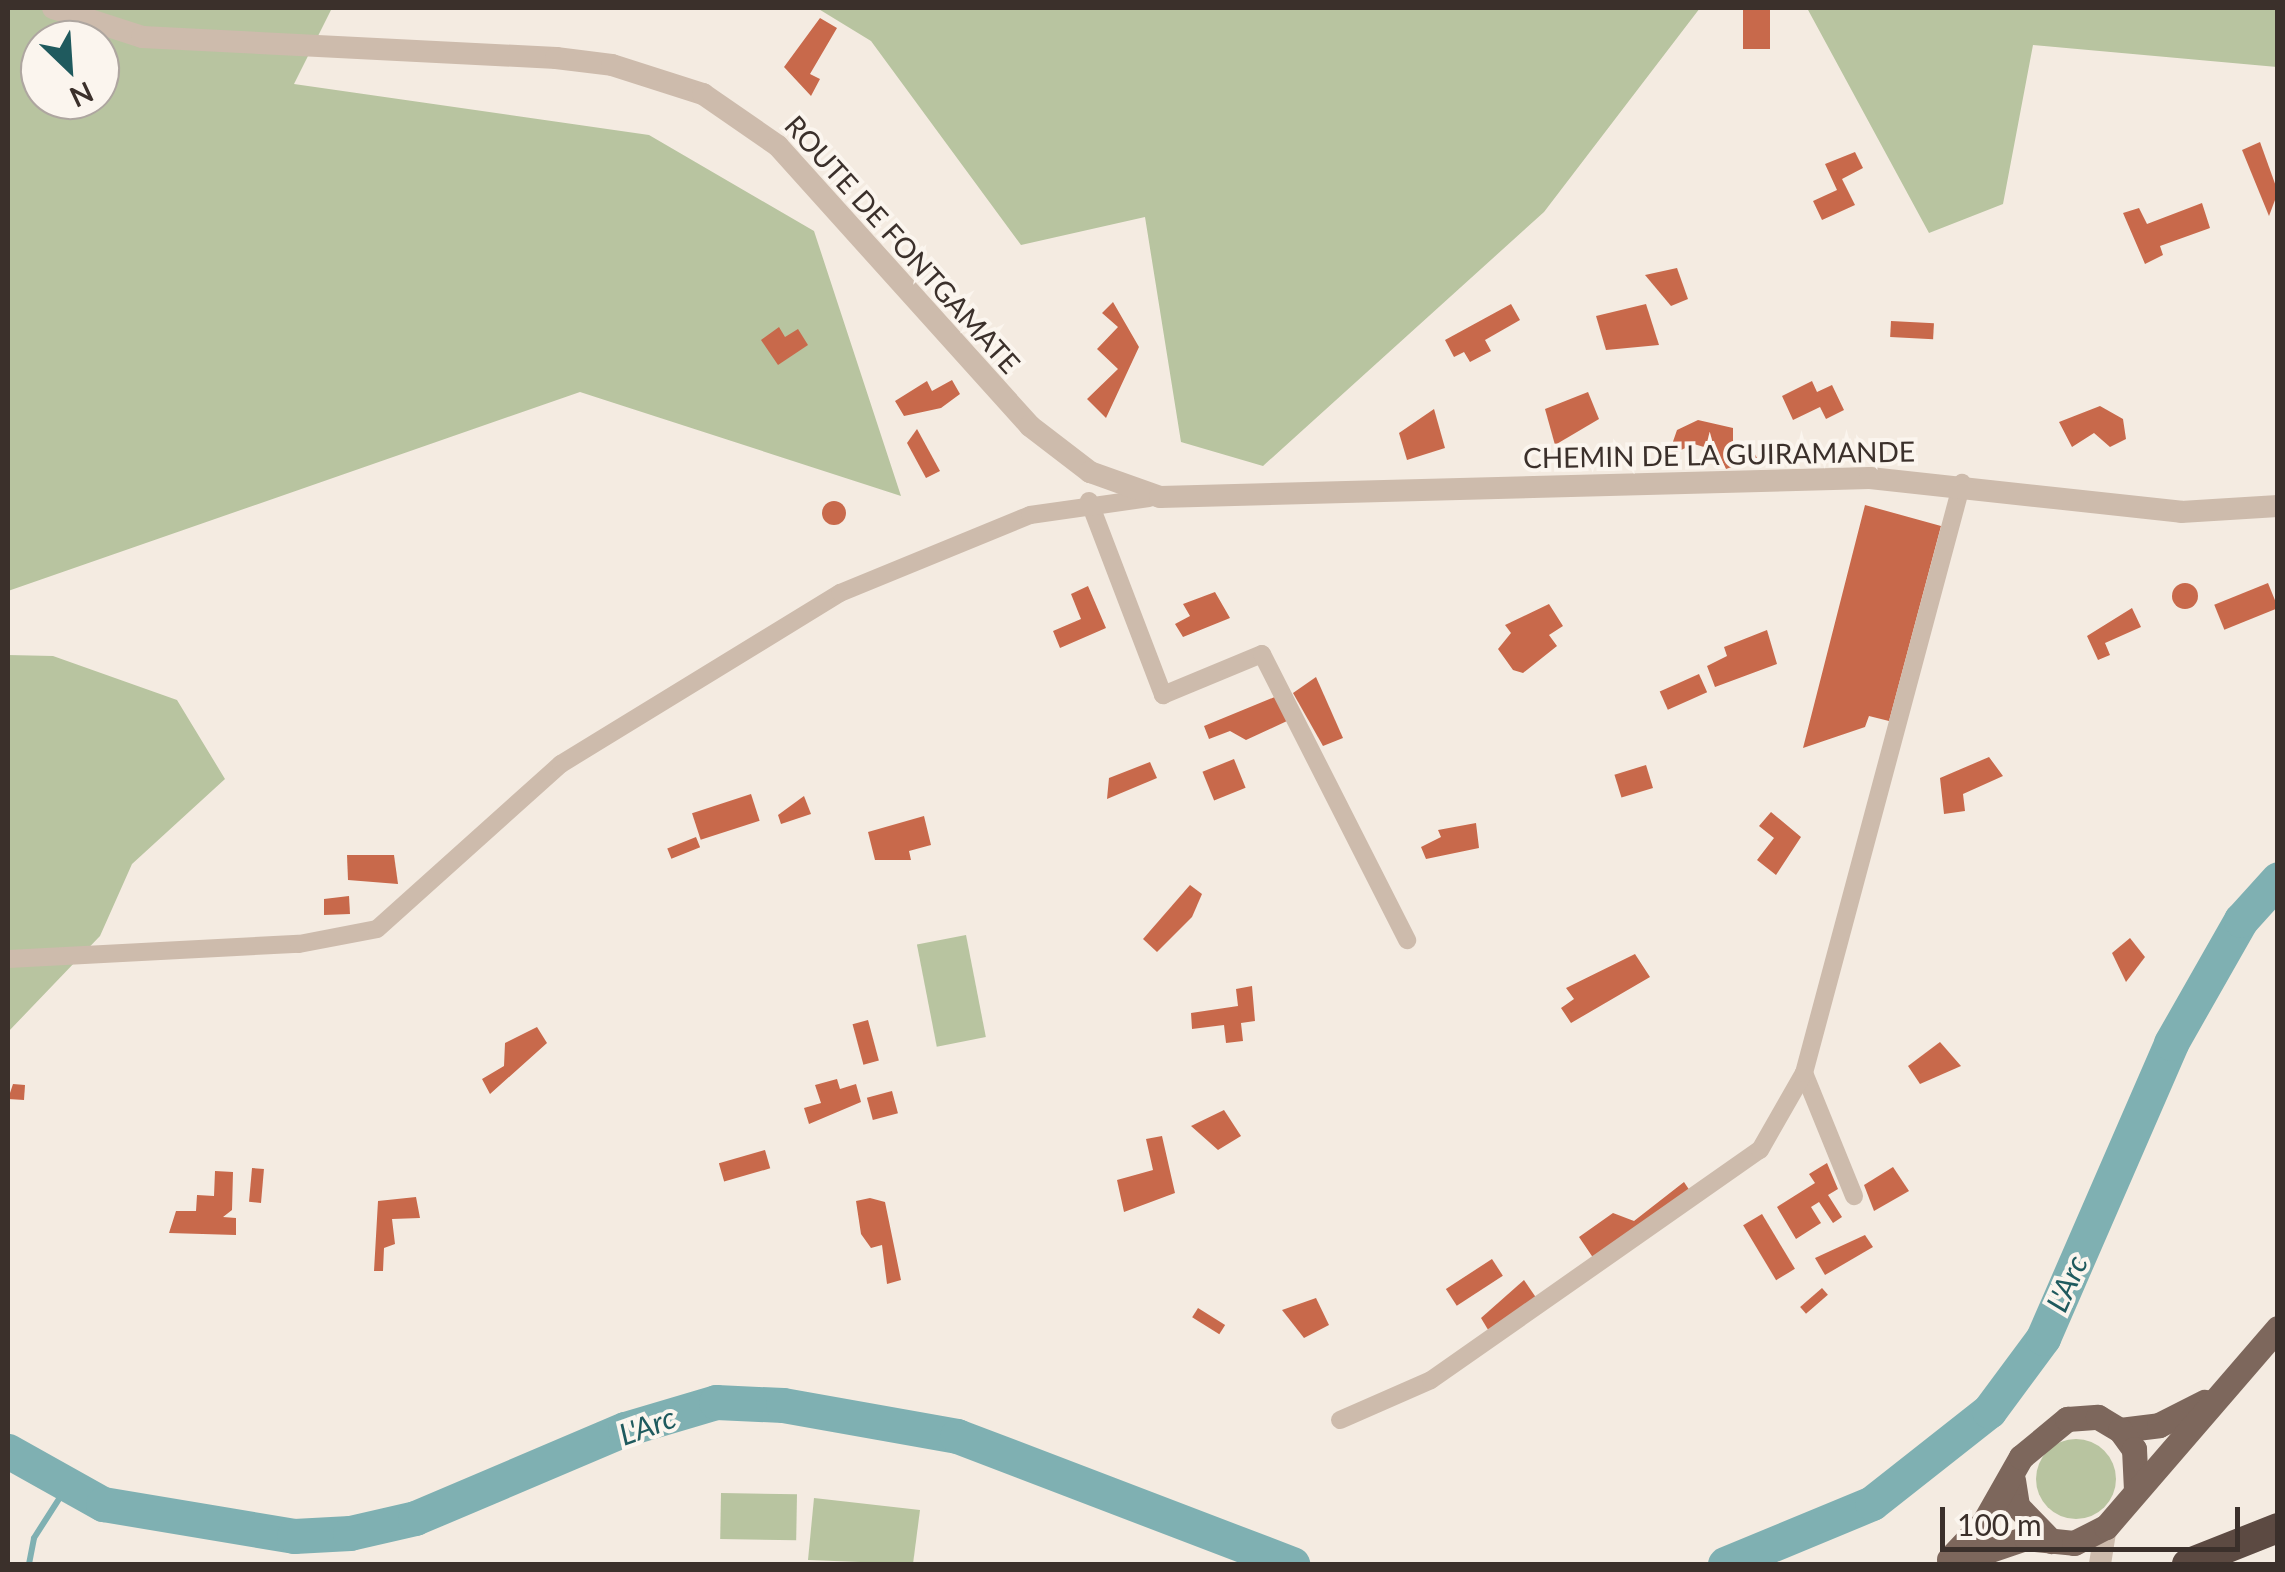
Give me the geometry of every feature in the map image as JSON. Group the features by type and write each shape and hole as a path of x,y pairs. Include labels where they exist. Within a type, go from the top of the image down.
{"highway":[{"path":"2187,1564 2278,1528"}],"main road":[{"path":"1945,1564 2026,1538 2063,1542 2106,1527 2179,1426 2217,1395 2278,1328"},
{"path":"1945,1564 2013,1480 2021,1457 2067,1419 2098,1417 2120,1430 2137,1460 2136,1490"},
{"path":"2120,1430 2179,1426"},
{"path":"2013,1480 2018,1506 2063,1542"}],"street":[{"name":"ROUTE DE FONTGAMATE","path":"53,8 142,38 556,58 612,64 703,94 778,146 1030,426 1090,472 1160,498"},
{"name":"CHEMIN DE LA GUIRAMANDE","path":"1160,498 1814,478 1962,483 2181,512 2278,506"},
{"path":"1340,1420 1431,1380 1685,1211 1760,1150 1804,1073 1962,483"},
{"path":"8,959 299,944 376,929 561,764 698,674 933,551 1089,501 1160,498"},
{"path":"1089,501 1163,695 1262,654 1408,940"},
{"path":"1804,1073 1854,1196"},
{"path":"2063,1542 2098,1564 2106,1527"}],"green space":[{"path":"8,8 332,8 294,84 649,135 814,231 901,496 580,392 8,591"},
{"path":"817,8 1700,8 1544,212 1263,466 1181,442 1145,217 1021,245 871,41"},
{"path":"1807,8 2277,8 2277,67 2033,45 2003,204 1929,233"},
{"path":"8,655 53,656 177,700 225,779 132,864 100,936 8,1032"},
{"path":"966,935 986,1037 937,1047 917,945"},
{"path":"2076,1439 2091,1442 2104,1451 2113,1464 2113,1494 2104,1507 2091,1516 2076,1519 2061,1516 2048,1507 2039,1494 2036,1479 2039,1464 2048,1451 2061,1442"},
{"path":"721,1493 797,1494 796,1540 720,1539"},
{"path":"814,1498 920,1510 913,1564 808,1560"}],"building":[{"path":"1743,8 1770,8 1770,49 1743,49"},
{"path":"820,18 837,28 810,74 820,79 811,96 784,67"},
{"path":"2260,142 2278,192 2269,216 2242,150"},
{"path":"1855,152 1863,168 1842,179 1855,205 1822,220 1813,201 1837,190 1825,164"},
{"path":"2202,203 2210,228 2160,246 2163,255 2145,264 2123,213 2139,208 2147,224"},
{"path":"1677,268 1688,299 1671,306 1645,275"},
{"path":"1113,302 1139,347 1106,418 1087,399 1118,369 1097,349 1118,327 1102,313"},
{"path":"1511,304 1520,320 1485,340 1491,351 1470,362 1464,352 1454,357 1445,340"},
{"path":"1646,304 1659,345 1606,350 1596,316"},
{"path":"1891,321 1934,323 1933,339 1890,337"},
{"path":"779,327 785,337 798,329 808,345 778,365 761,340"},
{"path":"952,380 960,394 941,408 904,416 895,401 927,381 932,391"},
{"path":"1812,381 1817,392 1832,385 1844,410 1826,419 1820,407 1793,420 1782,396"},
{"path":"1588,392 1599,419 1555,445 1545,409"},
{"path":"2100,406 2123,419 2126,439 2110,447 2094,433 2072,447 2059,422"},
{"path":"1434,409 1445,448 1407,460 1399,433"},
{"path":"1698,420 1733,428 1733,458 1752,449 1757,458 1726,469 1717,451 1694,444 1668,456 1677,430"},
{"path":"917,429 940,471 926,478 907,443"},
{"path":"834,501 846,513 834,525 822,513"},
{"path":"1865,505 1941,526 1889,721 1869,716 1865,727 1803,748"},
{"path":"2185,583 2195,586 2195,606 2185,609 2175,606 2172,596 2175,586"},
{"path":"2268,583 2278,608 2224,630 2214,605"},
{"path":"1088,586 1106,628 1060,648 1053,631 1081,619 1071,594"},
{"path":"1215,592 1230,618 1183,637 1175,624 1190,616 1183,604"},
{"path":"1549,604 1563,626 1549,635 1557,646 1523,673 1513,670 1498,649 1511,633 1505,625"},
{"path":"2132,608 2141,627 2105,643 2110,655 2098,660 2087,636"},
{"path":"1767,630 1777,664 1715,687 1707,666 1727,656 1724,647"},
{"path":"1699,674 1707,692 1668,710 1660,691"},
{"path":"1316,677 1343,738 1323,746 1293,693"},
{"path":"1277,696 1287,721 1246,740 1230,731 1209,739 1204,726"},
{"path":"1989,757 2003,776 1963,794 1965,811 1944,814 1940,778"},
{"path":"1234,759 1246,788 1214,800 1202,772"},
{"path":"1150,762 1157,778 1107,799 1109,778"},
{"path":"1646,765 1653,788 1621,798 1614,775"},
{"path":"751,794 760,821 701,840 692,813"},
{"path":"804,796 811,814 781,824 778,815"},
{"path":"1771,812 1801,837 1776,875 1757,860 1774,838 1759,826"},
{"path":"924,816 931,845 909,851 911,860 875,860 868,832"},
{"path":"1476,823 1479,848 1426,859 1421,847 1441,837 1438,830"},
{"path":"696,837 700,847 671,859 667,849"},
{"path":"347,855 394,855 398,884 348,880"},
{"path":"1190,885 1202,894 1192,917 1157,952 1143,939"},
{"path":"349,896 350,914 324,915 324,899"},
{"path":"2130,938 2145,957 2126,982 2112,953"},
{"path":"1635,954 1650,977 1571,1023 1561,1008 1574,999 1566,988"},
{"path":"1252,986 1255,1021 1241,1023 1243,1041 1226,1043 1224,1025 1192,1029 1191,1013 1238,1006 1236,989"},
{"path":"868,1020 879,1061 863,1065 853,1024"},
{"path":"537,1027 547,1043 490,1094 482,1079 504,1066 505,1043"},
{"path":"1940,1042 1961,1066 1920,1084 1908,1066"},
{"path":"837,1079 840,1089 856,1084 861,1102 809,1124 804,1108 821,1103 815,1085"},
{"path":"13,1084 25,1085 24,1100 8,1099"},
{"path":"892,1091 898,1113 873,1120 867,1098"},
{"path":"1224,1110 1241,1136 1218,1150 1191,1126"},
{"path":"1162,1136 1175,1193 1124,1212 1117,1180 1153,1170 1146,1139"},
{"path":"765,1150 770,1168 724,1181 719,1163"},
{"path":"1827,1163 1838,1189 1828,1195 1842,1217 1833,1223 1819,1202 1811,1207 1821,1223 1796,1239 1777,1207 1815,1183 1809,1174"},
{"path":"1893,1167 1909,1191 1874,1211 1864,1185"},
{"path":"252,1168 264,1169 261,1203 249,1202"},
{"path":"215,1171 233,1172 232,1210 223,1217 236,1218 236,1235 169,1233 176,1211 196,1211 197,1195 214,1196"},
{"path":"1684,1182 1694,1197 1596,1262 1579,1237 1613,1213 1634,1221"},
{"path":"416,1197 420,1218 392,1219 395,1244 384,1248 383,1271 374,1271 378,1201"},
{"path":"870,1198 885,1202 901,1280 887,1284 882,1245 871,1248 861,1234 856,1201"},
{"path":"1762,1214 1795,1269 1776,1280 1743,1225"},
{"path":"1865,1235 1873,1247 1825,1275 1815,1258"},
{"path":"1492,1259 1503,1276 1457,1306 1446,1289"},
{"path":"1524,1280 1539,1302 1490,1333 1481,1318"},
{"path":"1822,1288 1828,1295 1806,1314 1800,1307"},
{"path":"1316,1298 1329,1325 1304,1338 1282,1310"},
{"path":"1198,1308 1225,1325 1219,1334 1192,1317"}],"waterway":[{"name":"L'Arc","path":"1725,1564 1872,1503 1989,1411 2043,1338 2171,1043 2241,920 2278,879"},
{"name":"L'Arc","path":"8,1451 103,1504 294,1536 350,1533 415,1518 625,1429 716,1402 783,1405 957,1436 1292,1564"},
{"path":"29,1564 34,1538 66,1488"}]}
